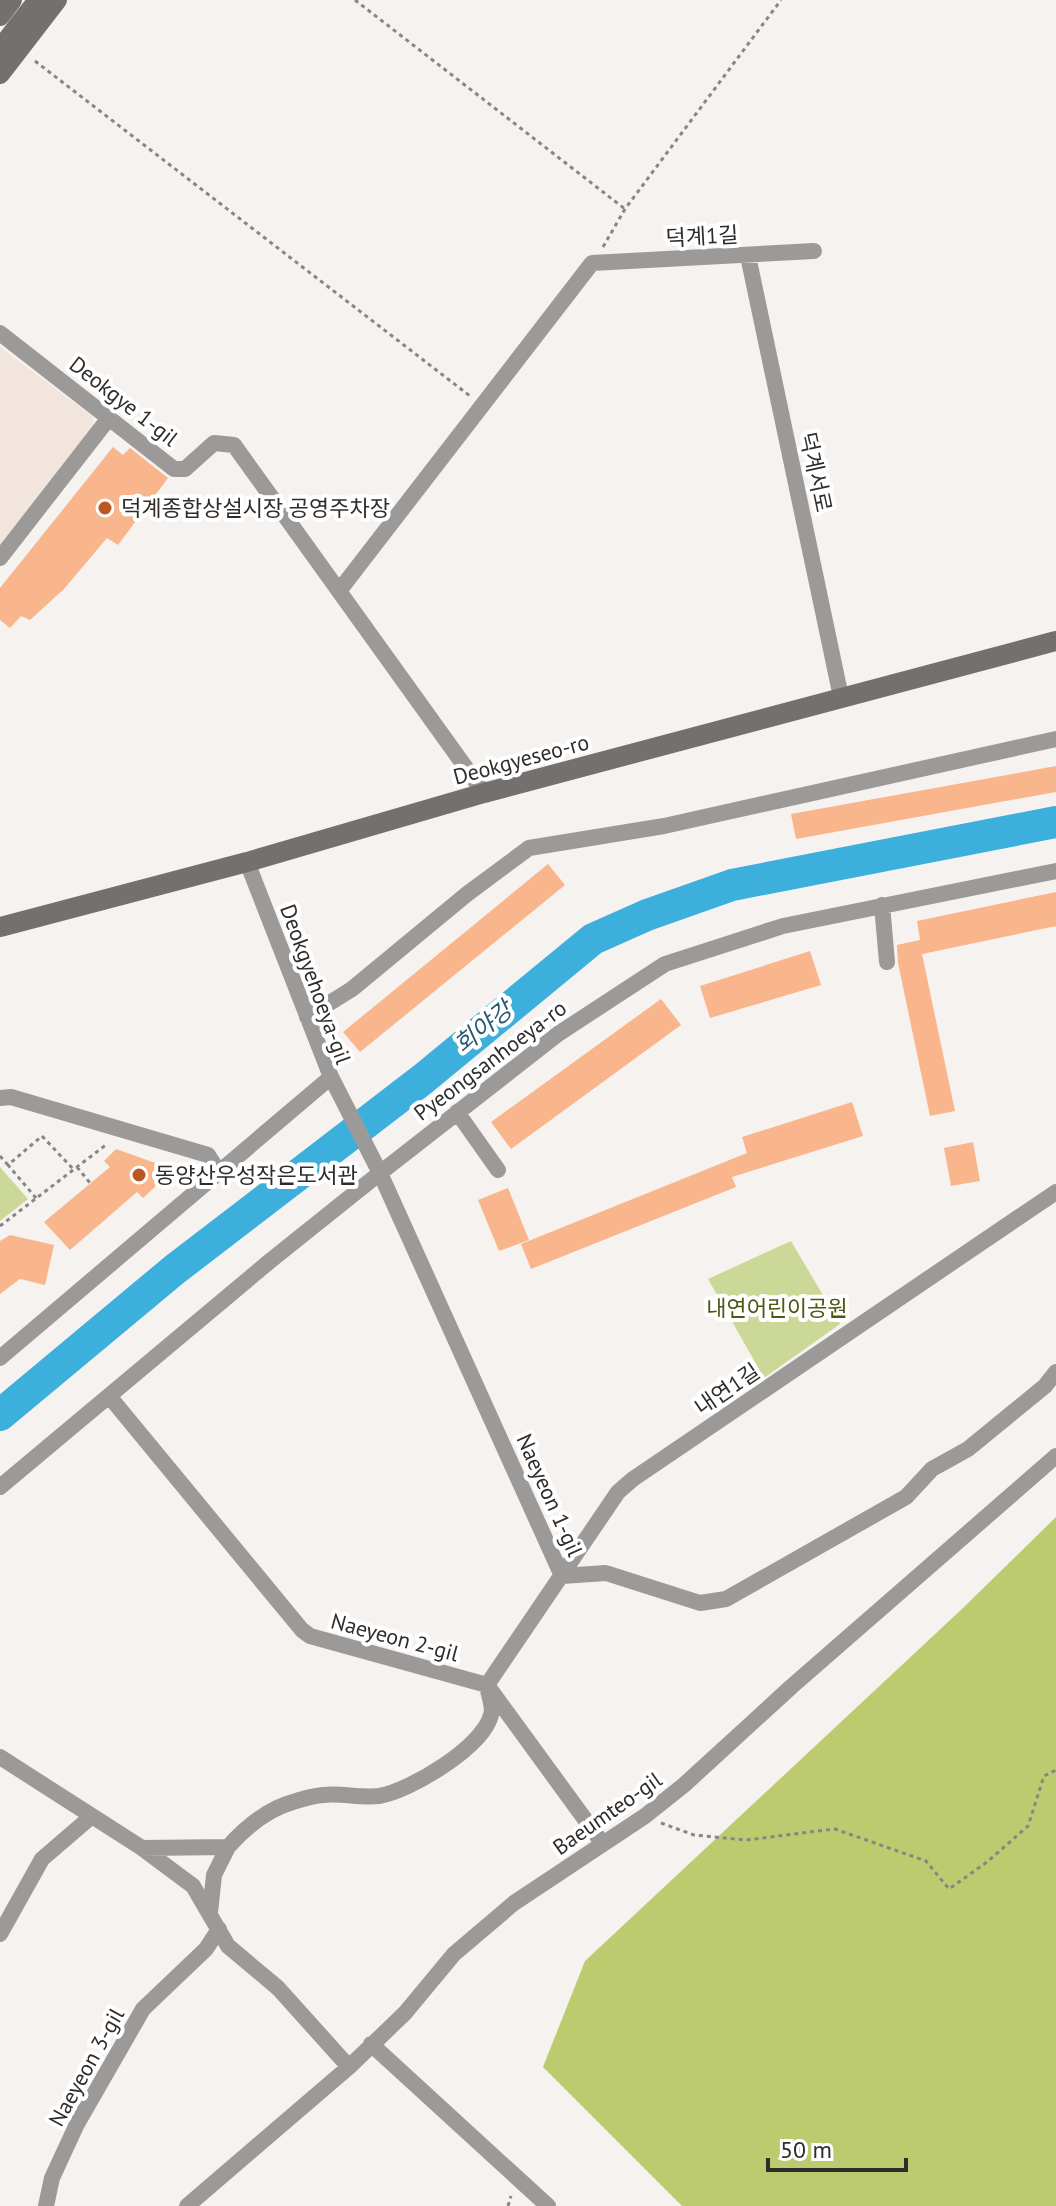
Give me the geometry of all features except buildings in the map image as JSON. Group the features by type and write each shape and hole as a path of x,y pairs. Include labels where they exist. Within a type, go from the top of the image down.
{"street":[{"path":"0,16 12,0"},
{"path":"0,74 10,49 38,0"},
{"path":"10,49 57,0"},
{"name":"덕계1길","path":"592,263 814,251"},
{"name":"덕계서로","path":"748,256 841,697"},
{"path":"339,591 592,263"},
{"name":"Deokgye 1-gil","path":"0,333 174,469 185,469 214,443 234,445 484,793"},
{"path":"0,558 109,418"},
{"name":"Deokgyeseo-ro","path":"0,927 247,862 484,793 1056,641"},
{"path":"307,1017 352,989 467,894 529,848 664,826 1056,739"},
{"name":"Deokgyehoeya-gil","path":"0,1358 331,1077 247,862"},
{"name":"Pyeongsanhoeya-ro","path":"0,1487 270,1261 457,1112 558,1034 665,964 783,926 1056,871"},
{"path":"882,905 887,962"},
{"name":"Naeyeon 1-gil","path":"331,1077 380,1173 562,1576 606,1573 700,1603 726,1599 906,1497 932,1469 968,1449 1045,1386 1056,1372"},
{"path":"0,1098 11,1097 208,1155 219,1172"},
{"path":"457,1112 498,1170"},
{"name":"내연1길","path":"487,1685 618,1492 633,1479 1056,1192"},
{"name":"Naeyeon 2-gil","path":"109,1396 302,1630 310,1636 487,1685"},
{"name":"Baeumteo-gil","path":"187,2206 349,2067 405,2013 454,1954 514,1903 645,1816 684,1785 791,1687 1056,1456"},
{"path":"487,1685 603,1844"},
{"path":"210,1913 214,1875 228,1847 245,1829 290,1802 324,1794 381,1796 431,1772 469,1747 485,1729 492,1713 487,1685"},
{"path":"0,1757 142,1848 193,1886 228,1946 278,1988 349,2067"},
{"path":"0,1934 42,1859 92,1816"},
{"path":"142,1848 228,1847"},
{"name":"Naeyeon 3-gil","path":"46,2206 52,2178 77,2124 143,2009 206,1949 219,1929"},
{"path":"371,2044 548,2206"}],"path":[{"path":"355,0 625,209"},
{"path":"592,263 625,209 781,0"},
{"path":"10,49 482,406"},
{"path":"8,1165 42,1136 90,1183"},
{"path":"0,1226 113,1139"},
{"path":"0,1156 36,1198"},
{"path":"645,1816 694,1835 746,1840 835,1829 926,1861 949,1889 987,1862 1028,1826 1044,1776 1056,1770"}],"shaded area":[{"path":"0,347 93,417 93,426 0,545"}],"green space":[{"path":"0,1167 28,1199 0,1221"},
{"name":"내연어린이공원","path":"791,1241 840,1324 764,1378 708,1279"},
{"path":"1056,1517 1056,2206 682,2206 543,2067 585,1961 963,1608"}],"waterway":[{"name":"회야강","path":"0,1415 174,1270 423,1079 593,939 647,915 732,885 1056,822"}],"place":[{"name":"덕계종합상설시장 공영주차장","path":"105,508"},
{"name":"동양산우성작은도서관","path":"139,1175"}]}
